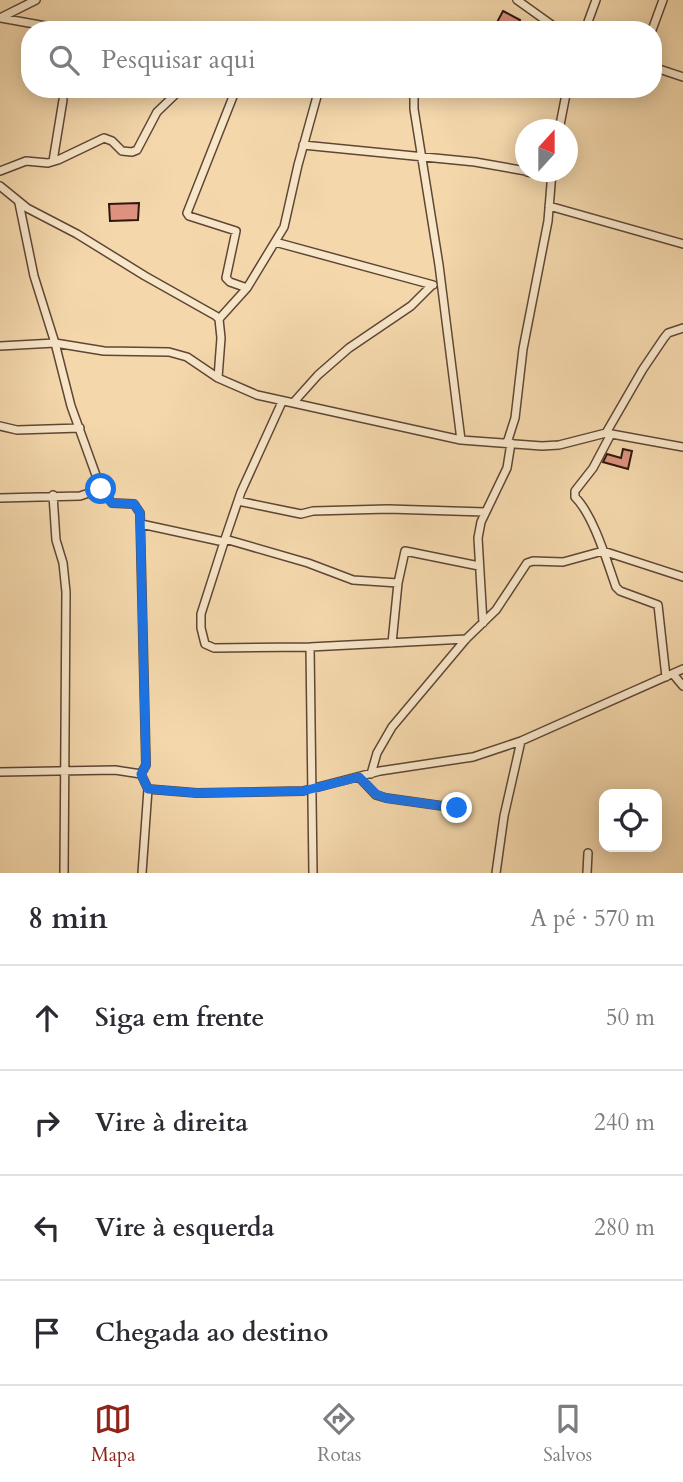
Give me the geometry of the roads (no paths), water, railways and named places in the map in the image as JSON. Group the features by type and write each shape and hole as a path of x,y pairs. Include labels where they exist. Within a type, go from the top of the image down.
{"street":[{"path":"1,18 36,0"},
{"path":"517,0 546,21"},
{"path":"588,21 596,0"},
{"path":"655,21 663,0"},
{"path":"1,18 21,22"},
{"path":"662,70 683,77"},
{"path":"0,172 26,161 53,162 104,138 112,141 122,151 136,150 157,112 172,98"},
{"path":"232,98 187,213 189,216 236,230 226,278 247,288"},
{"path":"218,378 219,319 247,288 284,227 316,98"},
{"path":"414,98 461,440"},
{"path":"561,119 565,98"},
{"path":"53,162 63,100"},
{"path":"303,145 475,162 515,169"},
{"path":"483,623 478,538 485,512 508,468 521,361 543,249 551,182"},
{"path":"0,186 19,203 77,233 219,319"},
{"path":"19,203 34,276 71,406 101,489 112,503 134,504 138,507 141,524 146,765 141,774"},
{"path":"549,206 683,244"},
{"path":"275,242 442,287"},
{"path":"293,403 318,375 349,348 411,306 432,285"},
{"path":"682,684 669,675 658,605 620,591 616,587 603,551 575,495 581,482 593,468 643,369 668,333 683,328"},
{"path":"0,346 55,343 104,351 169,352 187,357 218,378 247,391 282,402 461,440 542,446 608,434 683,447"},
{"path":"201,366 219,360"},
{"path":"282,402 238,501 224,541 201,614 205,644 214,648 310,647 466,639"},
{"path":"0,426 17,429 80,428"},
{"path":"0,498 80,496 101,489"},
{"path":"53,495 56,540 63,563 66,592 64,873"},
{"path":"238,501 301,514 313,511 388,509 485,512"},
{"path":"141,524 224,541 353,580 398,583"},
{"path":"392,643 398,583 405,551 480,566"},
{"path":"371,774 377,753 392,727 466,639 496,610 527,563 563,562 603,551 683,577"},
{"path":"310,647 313,873"},
{"path":"148,789 197,793 312,789 371,774 473,757 521,741 682,669 682,684"},
{"path":"496,873 504,817 521,741"},
{"path":"0,772 115,770 141,774"},
{"path":"141,774 148,789 142,873"},
{"path":"359,777 376,794 386,798 457,808"},
{"path":"587,873 588,853"}]}
